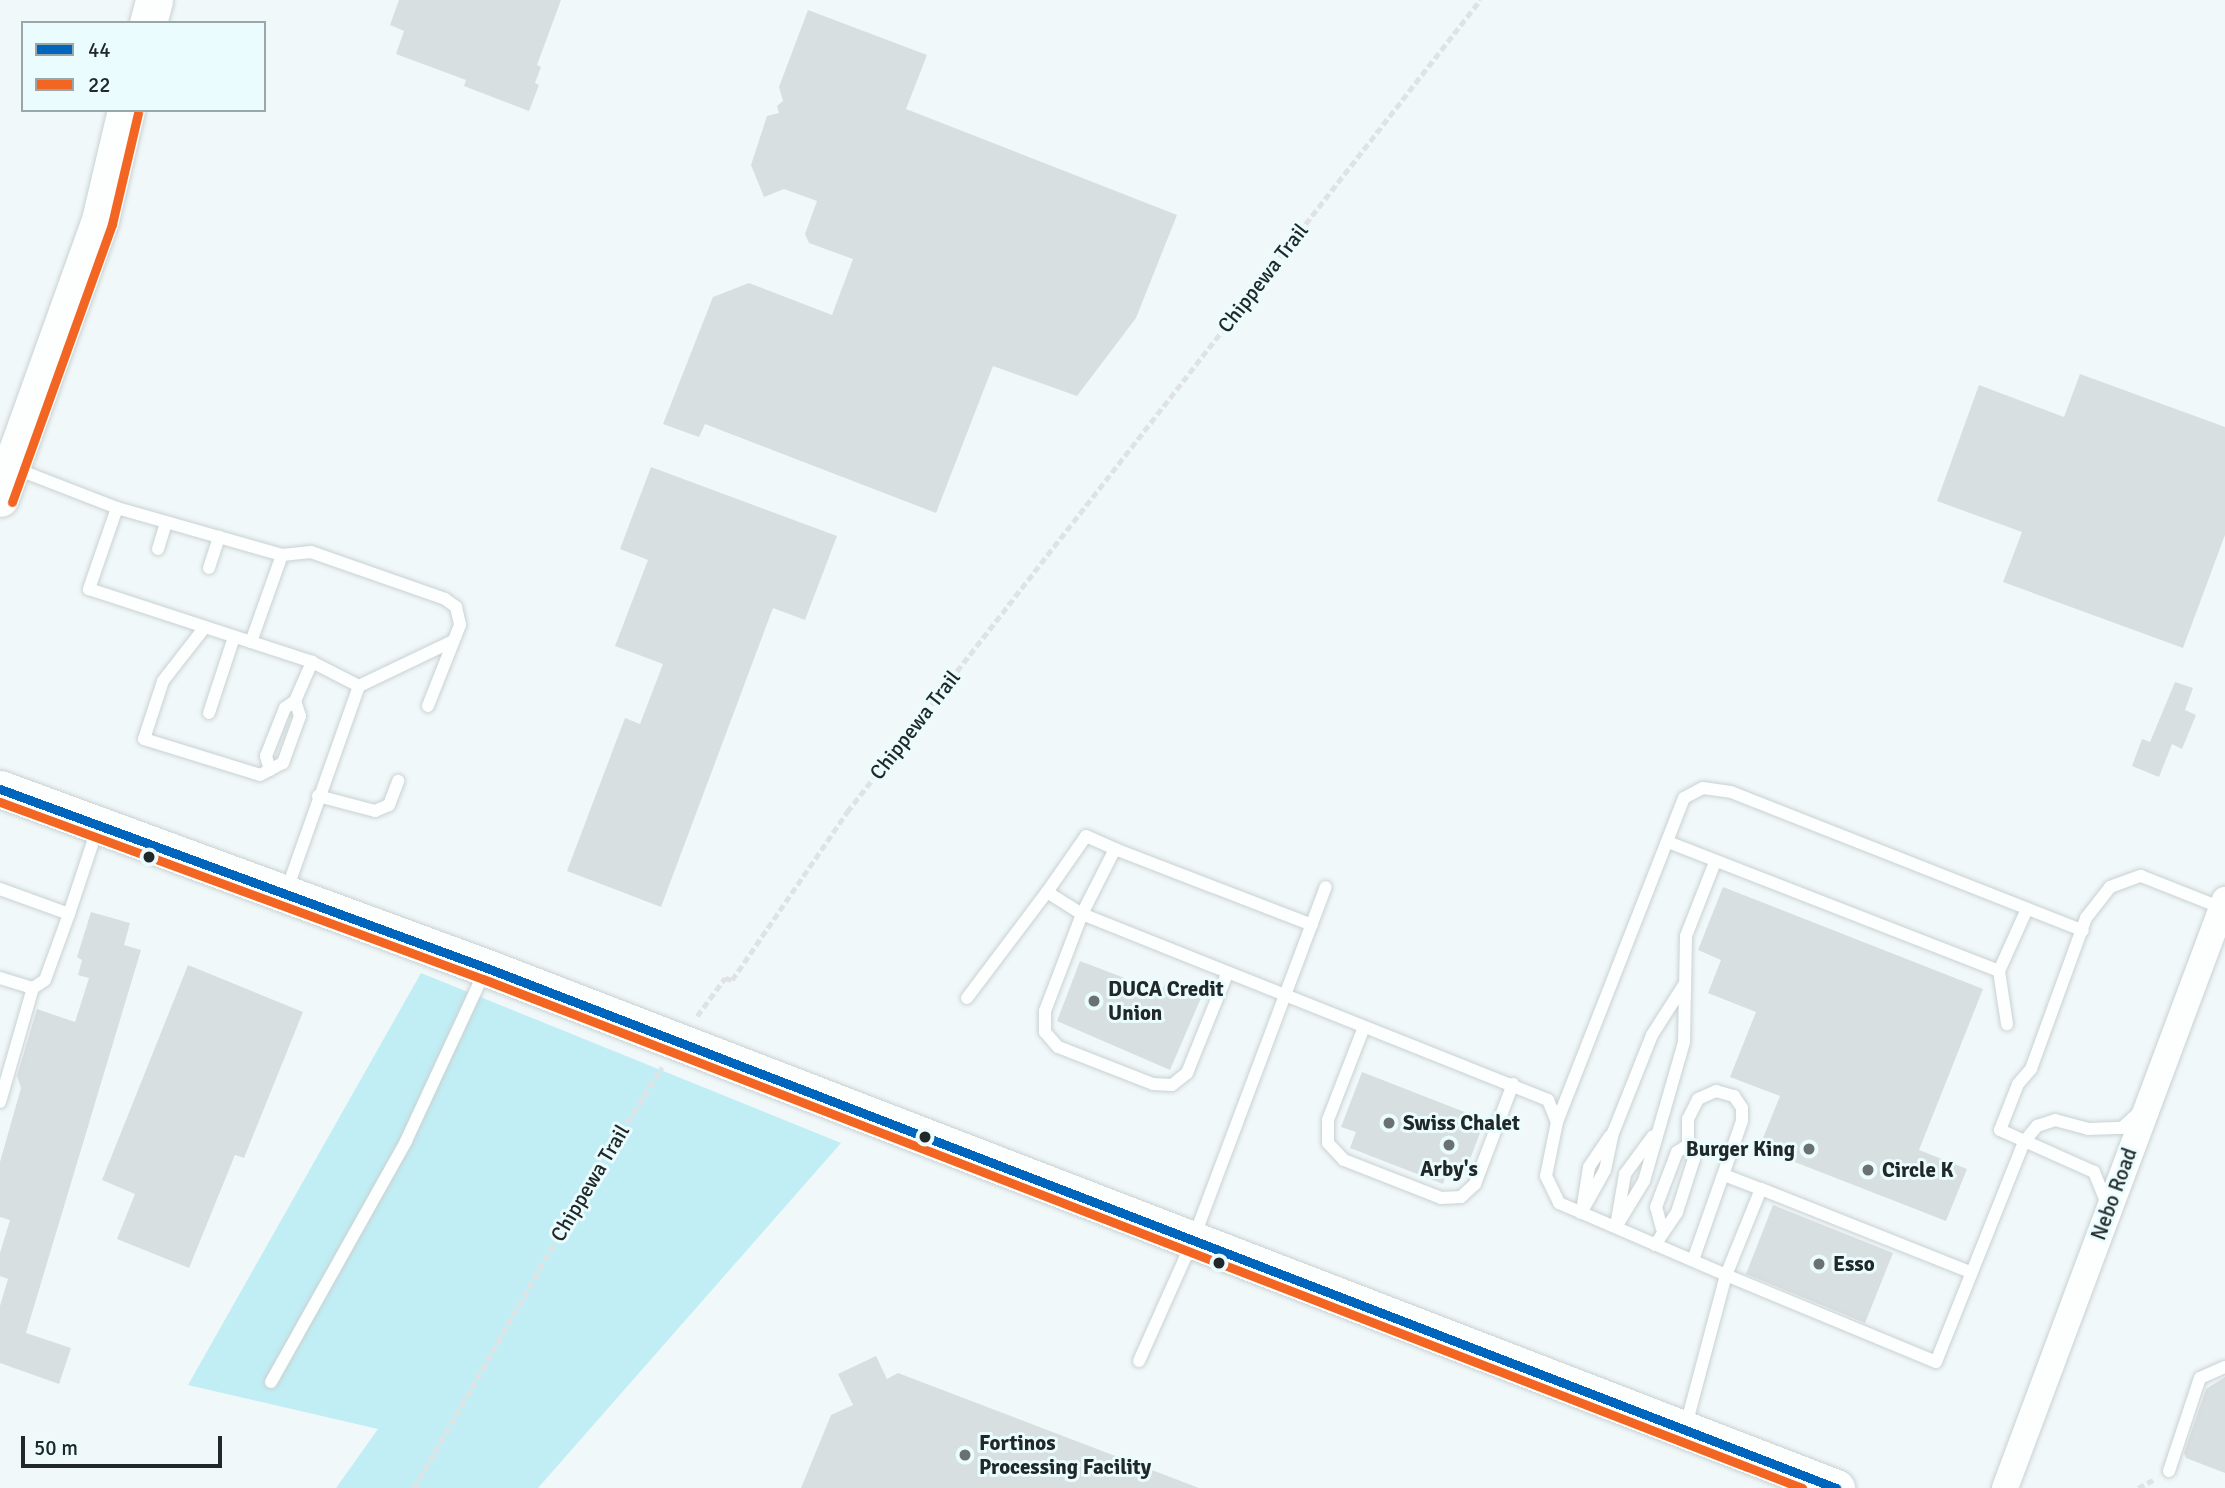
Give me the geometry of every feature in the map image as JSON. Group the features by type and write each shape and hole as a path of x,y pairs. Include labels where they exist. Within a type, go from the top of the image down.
{"main road":[{"path":"148,21 153,0"},
{"path":"5,482 100,220 126,112"},
{"path":"0,789 285,896 487,968 1836,1488"}],"street":[{"name":"Nebo Road","path":"2005,1488 2223,904"}],"lane":[{"path":"5,482 117,508 282,555 311,552 445,599 456,607 460,625 428,706"},
{"path":"117,508 89,589 140,606 193,616 205,627 312,662 359,686"},
{"path":"158,549 166,522"},
{"path":"209,568 219,537"},
{"path":"251,642 282,555"},
{"path":"140,606 144,593"},
{"path":"205,627 163,681 144,739 237,771 260,775 271,770 283,763 300,716 295,701 312,662"},
{"path":"209,713 234,637"},
{"path":"285,896 318,796 359,686 453,641"},
{"path":"318,796 374,811 388,805 398,781"},
{"path":"2083,931 1731,792 1703,788 1684,798 1557,1122 1546,1176 1559,1203 1726,1275 1782,1293 1825,1311 1936,1363 2024,1142 2037,1126 2055,1120 2088,1129 2122,1128 2147,1105"},
{"path":"0,1102 33,988 45,980 98,826"},
{"path":"967,998 1086,836 1312,925"},
{"path":"1668,842 1999,971"},
{"path":"1115,849 1082,914 1045,1011 1045,1032 1058,1047 1153,1084 1172,1085 1187,1073 1227,974"},
{"path":"1616,1227 1644,1181 1684,1042 1686,936 1715,862"},
{"path":"2108,1210 2094,1172 2000,1130 2018,1084 2031,1069 2086,918 2110,887 2141,876 2223,904"},
{"path":"1139,1361 1193,1240 1326,887"},
{"path":"0,890 69,914"},
{"path":"1047,892 1082,914 1227,974 1513,1084 1548,1100 1557,1122"},
{"path":"2007,1024 1999,971 2027,909"},
{"path":"271,1382 406,1141 487,968"},
{"path":"0,978 33,988"},
{"path":"1581,1213 1605,1170 1613,1133 1653,1035 1686,983"},
{"path":"1364,1027 1328,1120 1328,1143 1344,1160 1441,1198 1461,1197 1475,1184 1513,1084"},
{"path":"1655,1245 1662,1229 1678,1212 1694,1159 1688,1145 1688,1119 1698,1098 1716,1091 1734,1096 1742,1108 1742,1121 1693,1260"},
{"path":"1616,1227 1625,1174 1656,1132"},
{"path":"1662,1229 1657,1207 1677,1152 1688,1145"},
{"path":"1724,1175 1761,1189 1811,1215 1970,1272"},
{"path":"1685,1428 1726,1275 1761,1189"},
{"path":"2169,1471 2200,1378 2225,1367"}],"path":[{"name":"Chippewa Trail","path":"414,1488 577,1203 677,1042 725,978 732,980 847,812 1480,0"}],"shaded area":[{"path":"421,973 841,1143 538,1488 336,1488 378,1429 188,1385"}],"building":[{"path":"399,0 561,0 537,65 541,67 535,83 539,85 529,111 464,86 466,80 396,54 404,31 390,25"},
{"path":"808,10 927,55 906,109 1177,215 1136,318 1077,396 993,366 936,513 705,424 699,437 663,424 713,297 749,283 832,315 853,259 809,243 805,234 817,201 784,189 764,197 751,165 767,116 779,113 777,106 783,101 779,87"},
{"path":"2080,374 2225,427 2225,535 2183,648 2003,582 2022,532 1937,501 1979,385 2064,417"},
{"path":"651,467 837,536 805,620 773,608 661,907 567,871 625,718 640,724 663,664 615,646 648,560 620,549"},
{"path":"2175,682 2193,688 2185,710 2196,715 2182,749 2172,744 2159,777 2132,766 2142,739 2150,742"},
{"path":"1723,887 1983,989 1919,1150 1967,1169 1946,1221 1759,1148 1780,1096 1730,1077 1756,1012 1708,993 1721,960 1698,950"},
{"path":"91,912 130,923 124,945 141,950 26,1333 71,1348 59,1384 0,1363 0,1306 8,1279 0,1276 0,1253 10,1220 0,1217 0,1162 21,1088 17,1076 37,1009 75,1022 89,978 78,975 82,960 77,957"},
{"path":"1080,961 1161,992 1166,982 1201,998 1170,1070 1057,1021"},
{"path":"188,965 303,1012 244,1158 235,1155 189,1268 117,1239 135,1194 102,1180"},
{"path":"1362,1072 1485,1120 1464,1175 1448,1169 1443,1184 1350,1148 1356,1132 1341,1127"},
{"name":"Esso","path":"1773,1205 1893,1253 1865,1323 1746,1274"},
{"path":"876,1356 887,1379 898,1373 1199,1488 801,1488 831,1415 853,1405 838,1374"},
{"path":"2225,1377 2225,1473 2186,1458 2184,1453 2206,1389"}],"transit line":[{"name":"22","path":"12,502 112,224 138,113"},
{"name":"44","path":"0,789 487,968 1836,1488"},
{"name":"22","path":"0,802 483,979 1802,1488"}],"place":[{"name":"DUCA Credit Union","path":"1094,1001"},
{"name":"Swiss Chalet","path":"1389,1123"},
{"name":"Arby's","path":"1449,1145"},
{"name":"Burger King","path":"1809,1149"},
{"name":"Circle K","path":"1868,1170"},
{"name":"Esso","path":"1819,1264"},
{"name":"Fortinos Processing Facility","path":"965,1455"}]}
